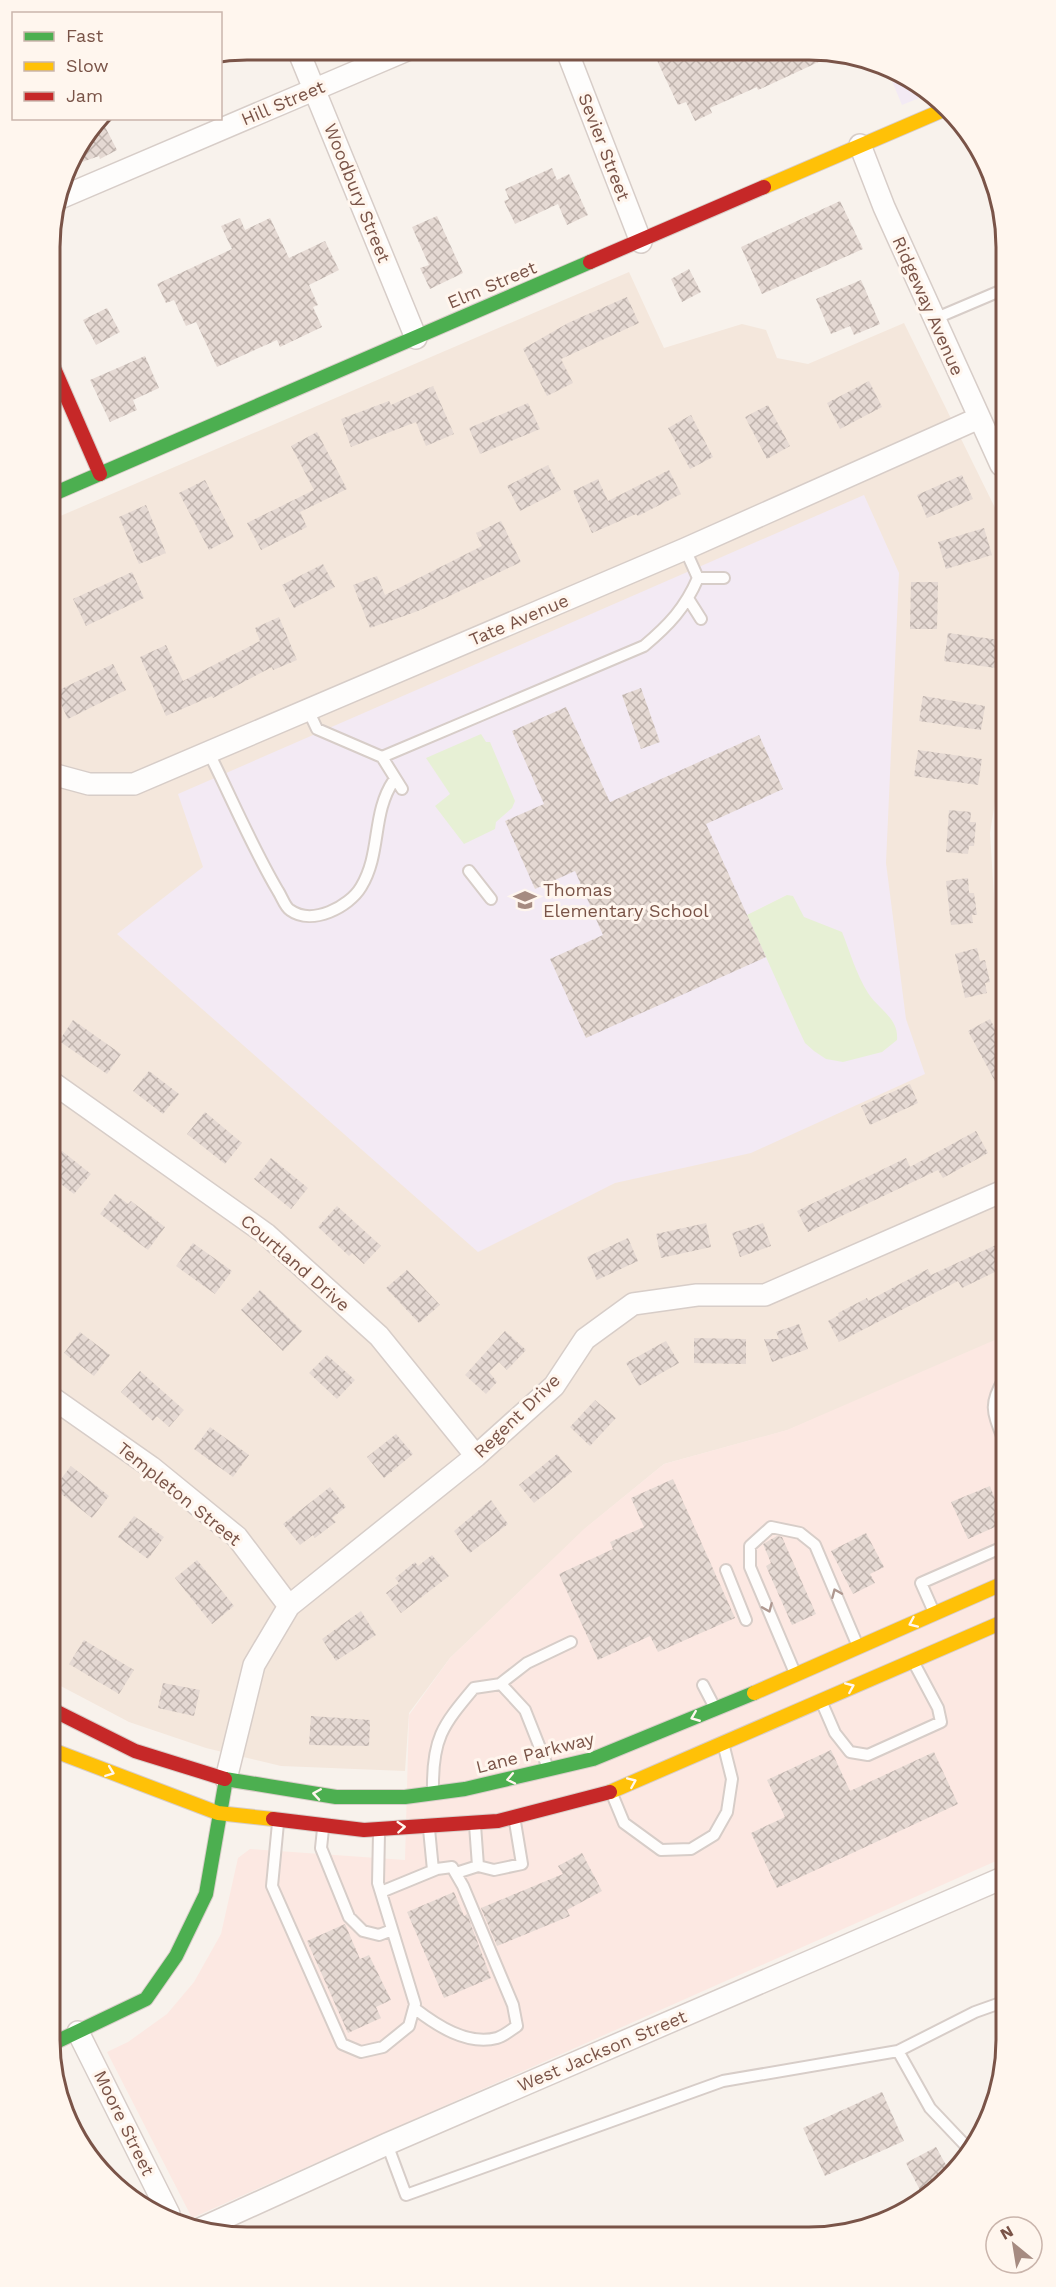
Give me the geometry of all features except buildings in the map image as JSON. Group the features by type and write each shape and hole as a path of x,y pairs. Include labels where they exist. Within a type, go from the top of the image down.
{"main road":[{"name":"Elm Street","path":"60,491 938,112"},
{"path":"60,382 100,474"},
{"name":"Lane Parkway","path":"60,1714 135,1751 226,1779 336,1797 405,1797 549,1771 593,1759 796,1675 996,1586"},
{"path":"60,1753 218,1813 379,1829 514,1817 611,1791 996,1625"},
{"path":"60,2040 146,1999 176,1956 206,1894 218,1813 226,1779"}],"street":[{"name":"Woodbury Street","path":"302,60 416,338"},
{"name":"Hill Street","path":"67,195 385,60"},
{"name":"Sevier Street","path":"570,60 641,242"},
{"name":"Ridgeway Avenue","path":"860,145 884,207 996,454"},
{"name":"Tate Avenue","path":"60,776 89,784 134,784 685,549 979,417"},
{"name":"Courtland Drive","path":"60,1088 266,1234 379,1336 476,1456"},
{"name":"Regent Drive","path":"226,1779 254,1665 289,1606 476,1456 554,1386 585,1339 633,1304 697,1295 765,1296 996,1194"},
{"name":"Templeton Street","path":"60,1403 152,1467 237,1537 289,1606"},
{"name":"West Jackson Street","path":"213,2223 387,2144 996,1881"},
{"name":"Moore Street","path":"78,2032 166,2209"}],"lane":[{"path":"934,320 996,293"},
{"path":"382,757 644,646 672,622 688,600 698,578 685,549"},
{"path":"698,578 724,579"},
{"path":"688,600 701,619"},
{"path":"209,753 265,869 290,910 310,917 335,910 360,889 373,862 383,796 398,784 382,757 317,729 308,710"},
{"path":"469,871 491,898"},
{"path":"996,1392 993,1397 996,1422"},
{"path":"796,1675 750,1567 750,1546 771,1527 800,1533 815,1545 859,1647"},
{"path":"934,1614 921,1583 996,1550"},
{"path":"726,1570 746,1620"},
{"path":"433,1793 433,1758 447,1721 474,1689 500,1684 527,1663 571,1642"},
{"path":"821,1700 835,1733 850,1752 868,1755 926,1731 941,1722 938,1708 913,1661"},
{"path":"500,1684 525,1710 549,1771"},
{"path":"703,1685 716,1709"},
{"path":"611,1791 624,1823 661,1850 691,1849 714,1835 727,1812 732,1779 723,1742"},
{"path":"456,1873 478,1866 494,1870 522,1864 514,1817"},
{"path":"279,1820 272,1886 342,2044 361,2052 383,2047 410,2026 415,2004 378,1883 379,1829"},
{"path":"474,1822 478,1866"},
{"path":"324,1825 321,1848 349,1917 363,1931 379,1935 392,1930"},
{"path":"429,1825 433,1870"},
{"path":"381,1892 433,1870 452,1867 513,2005 518,2026 497,2038 473,2038 442,2029 414,2008"},
{"path":"387,2144 406,2195 723,2081 898,2051 975,2012 996,2005"},
{"path":"898,2051 930,2108 964,2144"}],"shaded area":[{"path":"891,79 920,97 902,105"},
{"path":"629,272 664,348 742,324 766,330 777,358 808,364 904,323 996,510 996,796 990,833 996,918 996,1341 788,1430 664,1464 587,1527 450,1658 409,1713 405,1771 281,1766 206,1748 129,1722 60,1686 60,516"},
{"name":"Thomas Elementary School","path":"864,495 899,573 886,863 906,1019 925,1074 751,1153 615,1183 478,1252 117,934 203,867 178,794"},
{"path":"996,1339 996,1861 192,2218 107,2052 128,2042 167,2014 194,1982 221,1934 238,1858 250,1849 405,1860 409,1715 450,1658 584,1529 664,1464 787,1430"}],"green space":[{"path":"481,734 486,742 490,742 515,801 512,808 496,822 495,829 464,844 435,806 450,794 426,758"},
{"path":"787,895 793,896 804,917 842,932 864,986 872,999 892,1020 897,1032 897,1040 882,1052 843,1062 826,1059 805,1043 747,915"}],"traffic: fast":[{"path":"60,491 590,262"},
{"path":"225,1779 336,1797 405,1797 465,1789 593,1759 754,1693"},
{"path":"60,2040 146,1999 176,1956 206,1894 226,1779"}],"traffic: slow":[{"path":"764,187 938,112"},
{"path":"754,1693 996,1587"},
{"path":"610,1792 996,1625"},
{"path":"60,1753 218,1813 273,1819"}],"traffic: jam":[{"path":"590,262 764,187"},
{"path":"60,382 100,474"},
{"path":"60,1714 135,1751 225,1779"},
{"path":"273,1819 364,1830 498,1821 610,1792"}],"place":[{"name":"Thomas Elementary School","path":"525,900"}]}
